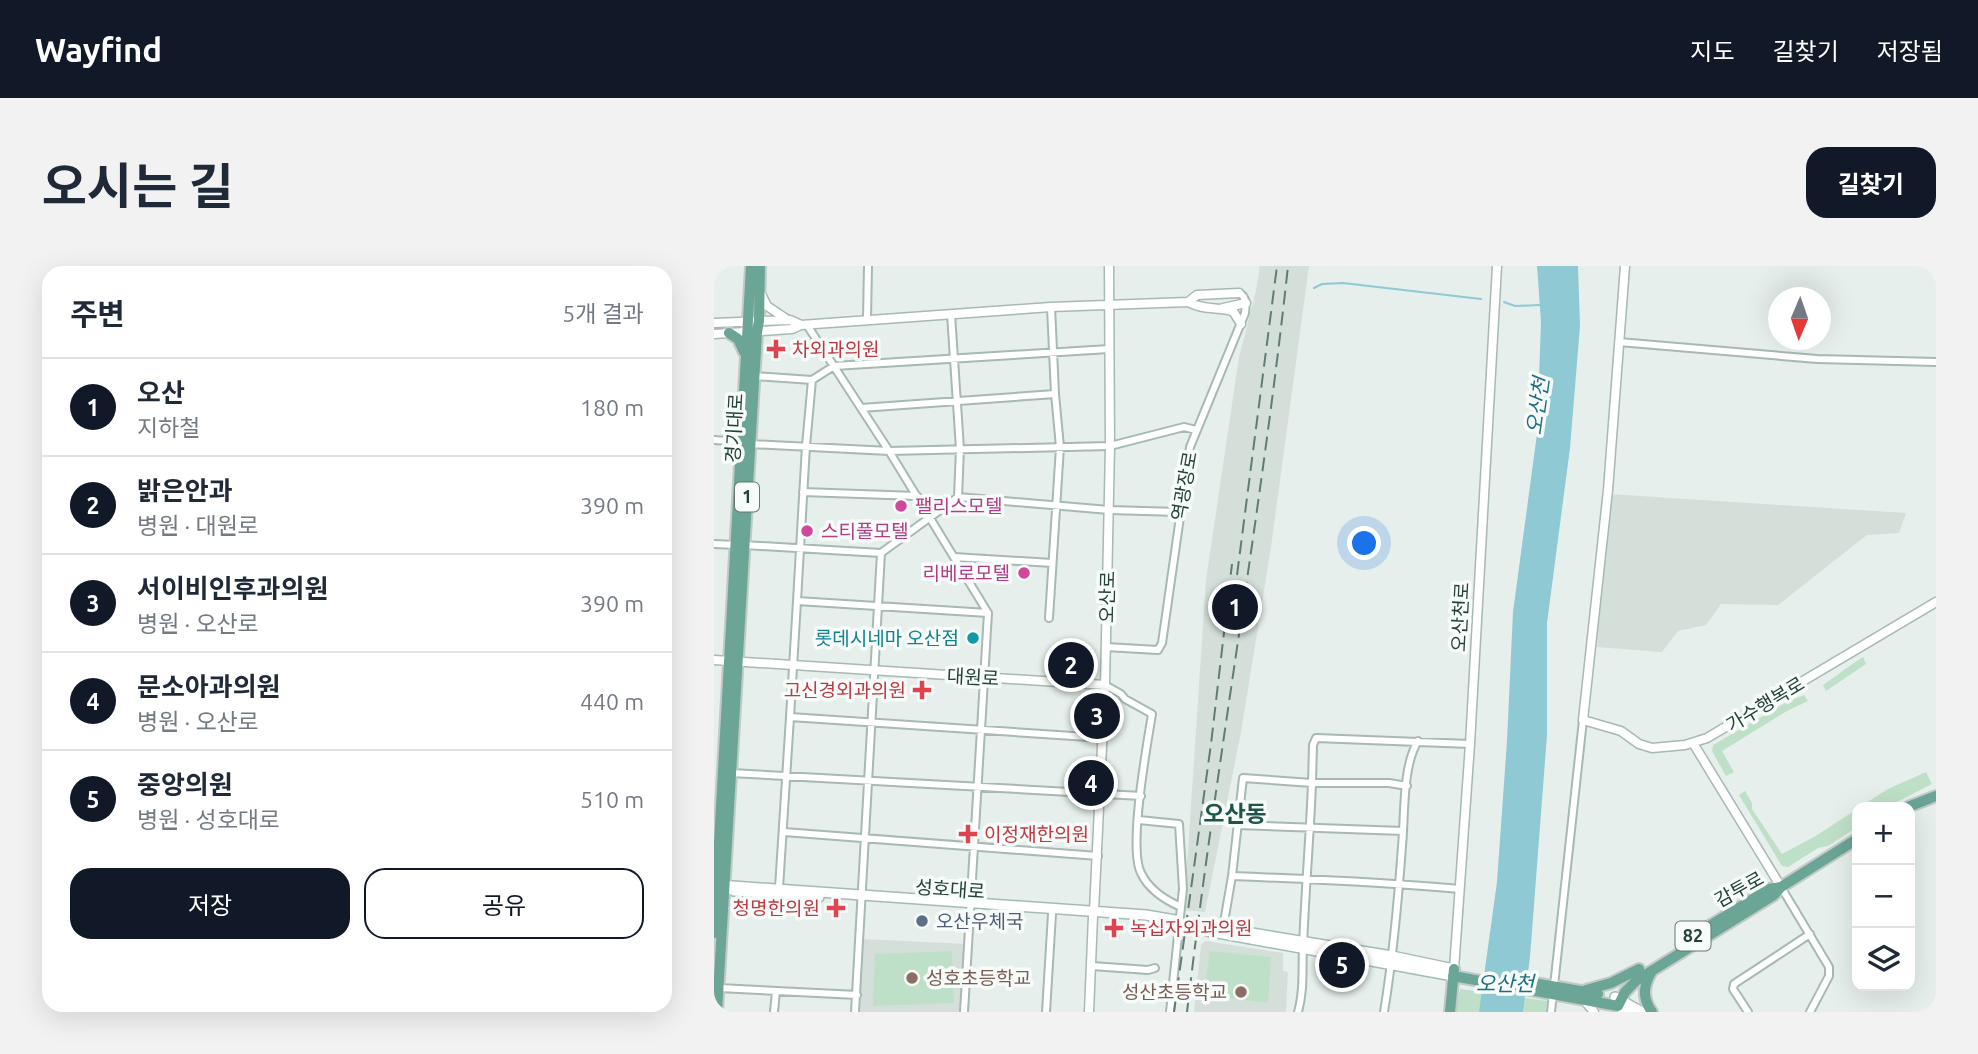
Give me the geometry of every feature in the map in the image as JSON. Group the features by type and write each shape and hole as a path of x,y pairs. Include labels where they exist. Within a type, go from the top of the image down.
{"main road":[{"name":"경기대로","path":"714,933 734,661 751,354 751,266"},
{"name":"경기대로","path":"750,325 760,287 760,266"},
{"path":"729,333 751,354"},
{"name":"경기대로","path":"746,443 754,376 751,354"},
{"name":"경기대로","path":"717,1012 718,885 731,773 734,661"},
{"path":"1915,804 1936,796"},
{"name":"감투로","path":"1616,1006 1630,986 1653,968 1774,895 1781,887 1852,842"},
{"name":"성호대로","path":"718,885 862,897"},
{"name":"성호대로","path":"718,885 734,891 862,897 1175,922"},
{"name":"감투로","path":"1616,1006 1625,981 1639,969 1769,888 1781,887"},
{"name":"성호대로","path":"971,905 1052,914 1093,914"},
{"path":"1303,945 1223,928 1208,928 1457,973 1582,994 1642,1012"},
{"path":"1652,1012 1645,1002 1644,994 1653,968"},
{"path":"1582,994 1639,969"},
{"name":"오산천로","path":"1450,1012 1457,973"}],"street":[{"path":"867,320 868,266"},
{"name":"오산로","path":"1089,1012 1105,685 1110,446 1109,266"},
{"name":"오산천로","path":"1457,973 1496,266"},
{"path":"1551,1012 1551,989 1608,490 1625,266"},
{"path":"760,287 767,306 788,320 804,325 834,366 988,613 964,1012"},
{"path":"714,334 729,333 750,325 772,331 804,325 1051,307 1188,302 1202,309 1246,303 1243,295 1239,293 1197,295 1188,302"},
{"name":"역광장로","path":"1106,647 1158,650 1162,643 1190,447 1241,324 1246,303"},
{"path":"1049,618 1060,447 1051,307"},
{"path":"1223,308 1233,311 1241,324"},
{"path":"951,314 960,449 958,497"},
{"path":"714,323 750,325 788,320"},
{"path":"751,354 763,337 772,331"},
{"path":"1619,342 1817,359 1936,362"},
{"path":"754,376 812,380 834,366 1109,349"},
{"path":"779,888 812,380"},
{"path":"861,408 1055,394"},
{"path":"714,440 889,451 1110,446 1184,427 1196,430"},
{"path":"803,492 917,496"},
{"path":"714,544 881,553 958,497 1109,510 1179,512"},
{"path":"855,1012 881,553"},
{"path":"954,558 1052,563"},
{"path":"797,601 988,613"},
{"name":"가수행복로","path":"1583,720 1621,731 1639,744 1653,748 1693,743 1718,733 1936,602"},
{"name":"대원로","path":"714,660 1105,685"},
{"path":"1105,685 1152,714 1136,859 1142,876 1156,893 1181,907"},
{"path":"790,716 1102,738"},
{"path":"1298,1012 1302,998 1313,745 1316,738 1470,744"},
{"path":"1384,1012 1392,960 1406,786 1412,751 1418,741"},
{"path":"1693,743 1829,967 1829,976 1810,1012"},
{"path":"731,773 1141,796"},
{"path":"1223,928 1239,825 1243,778 1312,783 1389,783 1406,786"},
{"path":"1139,820 1179,824 1183,889 1170,1012"},
{"path":"1239,825 1404,831"},
{"path":"783,832 1097,856"},
{"path":"1232,876 1399,883 1460,889"},
{"path":"1046,1012 1052,914"},
{"path":"1748,1012 1733,989 1734,984 1810,934"},
{"path":"1092,966 1148,970 1155,968"},
{"path":"719,988 857,995"},
{"path":"774,1012 776,991"},
{"path":"1582,994 1594,1012"}],"shaded area":[{"path":"1260,266 1309,266 1271,547 1241,732 1205,912 1184,910 1206,580 1239,357"},
{"path":"1609,494 1906,513 1899,533 1867,535 1778,605 1721,604 1706,625 1678,631 1662,652 1597,647"},
{"name":"성호초등학교","path":"863,939 966,944 961,1012 859,1012"},
{"name":"성산초등학교","path":"1205,941 1283,953 1283,971 1288,972 1286,1012 1194,1012 1201,945"}],"green space":[{"path":"1863,657 1866,664 1826,691 1823,685"},
{"path":"1804,695 1808,701 1722,751 1734,772 1726,776 1712,751 1713,745 1785,703"},
{"path":"1926,772 1932,784 1897,802 1868,802 1888,789"},
{"path":"1745,791 1752,803 1752,809 1782,854 1852,812 1852,830 1788,867 1782,866 1739,795"},
{"path":"952,951 954,1003 873,1006 875,954"},
{"path":"1210,951 1271,957 1268,1003 1204,995"},
{"path":"1460,989 1547,1001 1546,1012 1455,1012"}],"water":[{"name":"오산천","path":"1537,266 1578,266 1580,326 1570,448 1547,623 1547,735 1530,957 1523,1012 1479,1012 1497,882 1513,612 1537,434 1541,322"}],"waterway":[{"path":"1314,288 1322,284 1343,283 1481,299"},
{"path":"1504,302 1515,306 1540,305"}],"tunnel":[{"path":"1175,920 1209,925"}],"railway":[{"path":"1237,575 1277,266"},
{"path":"1187,1012 1265,453 1288,266"},
{"path":"1174,1012 1211,744 1232,564"}],"place":[{"name":"차외과의원","path":"776,349"},
{"name":"팰리스모텔","path":"901,506"},
{"name":"스티풀모텔","path":"807,531"},
{"name":"리베로모텔","path":"1024,573"},
{"name":"오산","path":"1235,607"},
{"name":"롯데시네마 오산점","path":"973,638"},
{"name":"밝은안과","path":"1071,665"},
{"name":"고신경외과의원","path":"922,690"},
{"name":"서이비인후과의원","path":"1097,716"},
{"name":"문소아과의원","path":"1091,783"},
{"name":"이정재한의원","path":"968,834"},
{"name":"청명한의원","path":"836,908"},
{"name":"오산우체국","path":"922,921"},
{"name":"녹십자외과의원","path":"1114,928"},
{"name":"중앙의원","path":"1342,965"},
{"name":"성호초등학교","path":"912,978"},
{"name":"성산초등학교","path":"1241,992"}],"district":[{"name":"오산동","path":"1235,814"}]}
